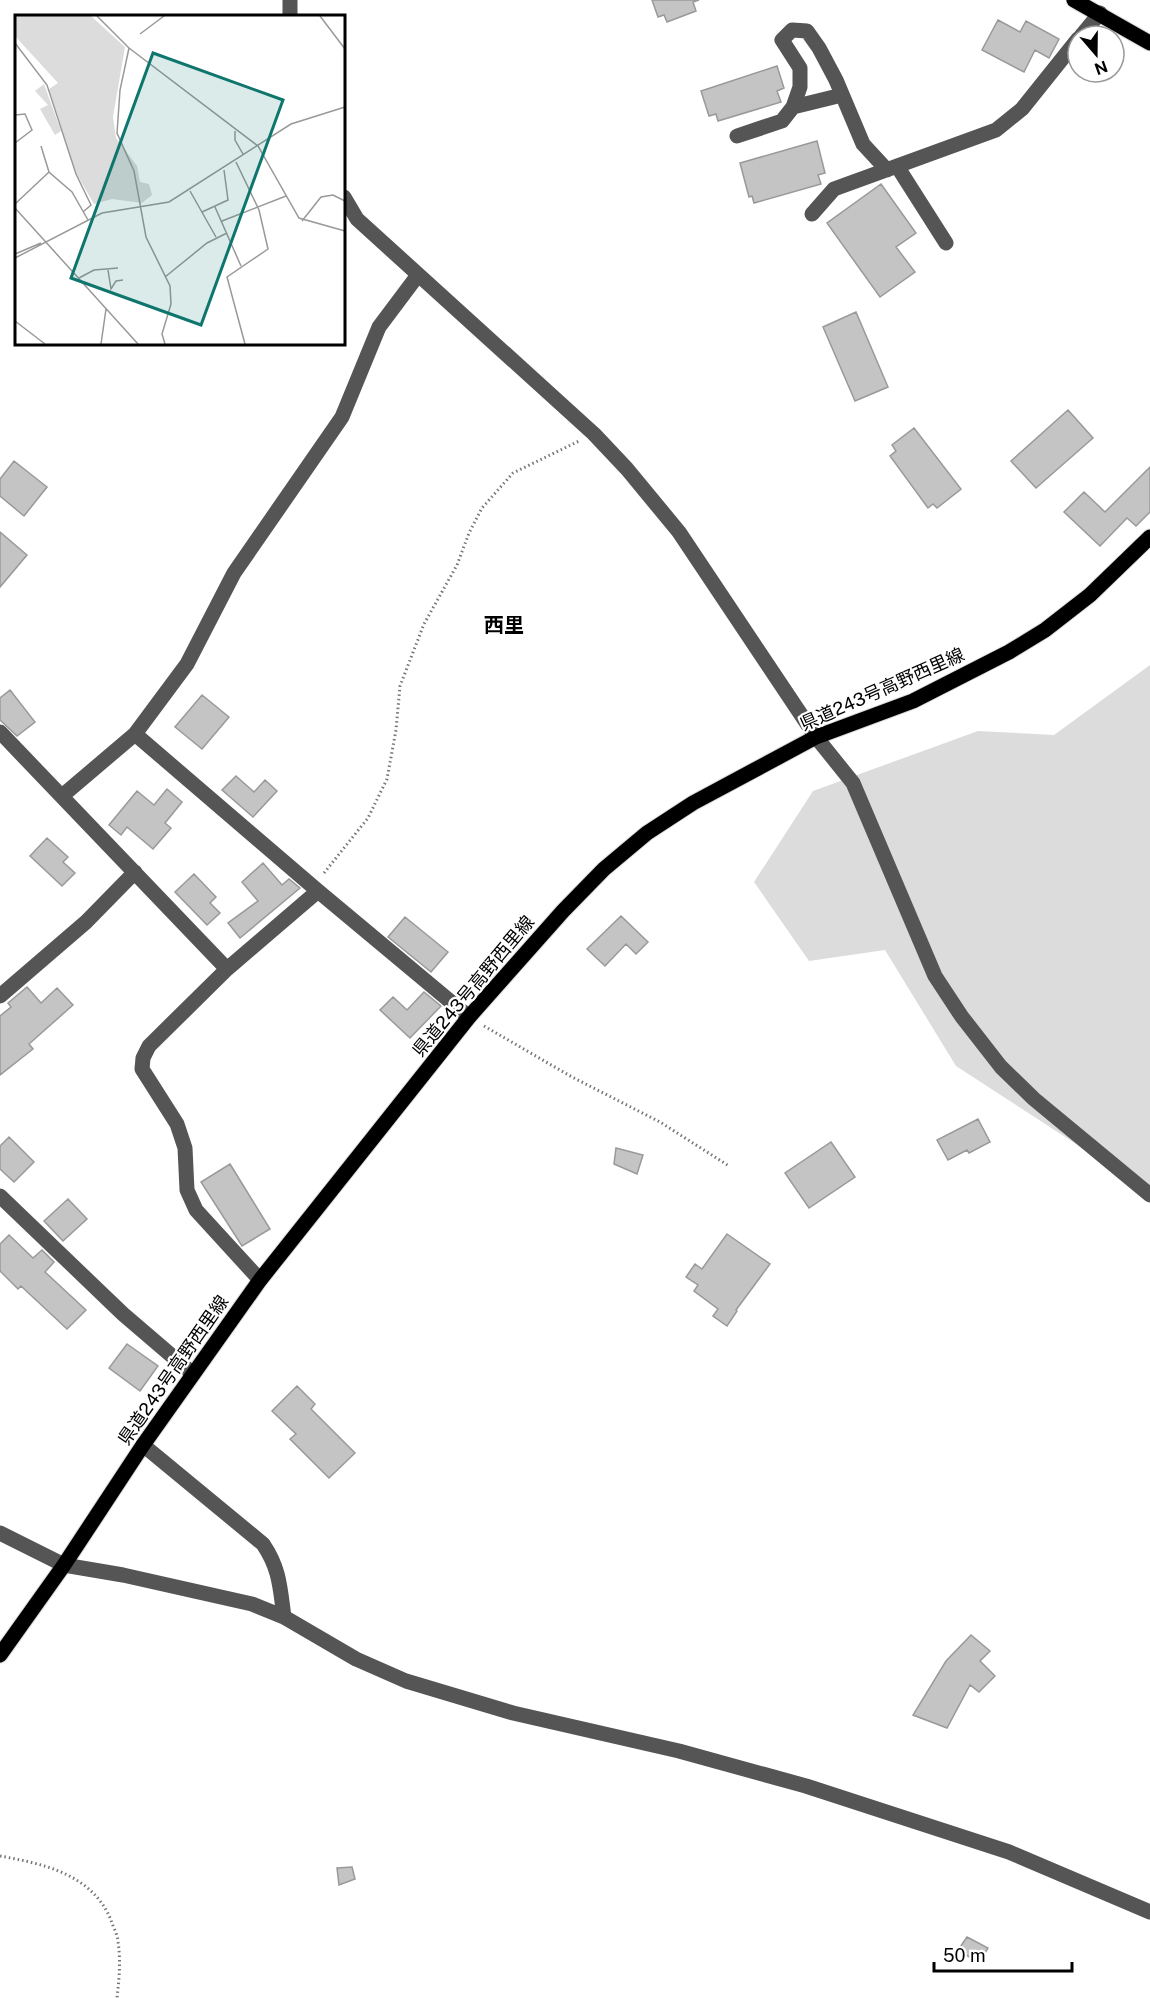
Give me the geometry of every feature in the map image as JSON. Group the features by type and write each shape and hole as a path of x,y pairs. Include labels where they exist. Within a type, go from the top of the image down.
{"main road":[{"path":"1074,0 1150,42"},
{"name":"県道243号高野西里線","path":"0,1655 260,1280 469,1017 563,911 604,869 647,834 693,804 816,737 913,701 1009,652 1045,630 1090,596 1150,537"}],"street":[{"path":"1091,24 1100,13"},
{"path":"737,136 782,121 793,107 800,87 800,68 782,40 792,30 807,31 819,48 863,144 892,168 946,243"},
{"path":"812,214 834,189 996,130 1022,109 1066,54"},
{"path":"793,107 842,95"},
{"path":"345,199 357,219 594,434 679,532 816,737 853,783 935,976 962,1017 1001,1067 1034,1099 1150,1195"},
{"path":"62,796 135,734 187,664 234,573 342,417 379,327 418,275"},
{"path":"0,732 227,969"},
{"path":"135,734 315,889 469,1017"},
{"path":"0,996 86,922 135,872"},
{"path":"260,1280 196,1210 187,1190 185,1148 177,1124 142,1069 143,1058 149,1046 227,969 315,889"},
{"path":"0,1196 123,1314 193,1374"},
{"path":"144,1445 263,1544 273,1559 279,1579 284,1617"},
{"path":"0,1533 64,1565 123,1575 252,1604 284,1617 356,1659 406,1681 513,1713 678,1751 806,1786 1010,1852 1150,1912"}],"path":[{"path":"315,889 368,818 387,779 396,730 400,686 424,624 457,565 469,533 482,508 513,473 594,434"},
{"path":"469,1017 572,1077 660,1122 729,1166"},
{"path":"0,1856 73,1877 93,1891 108,1913 118,1940 120,1973 117,1998"}],"shaded area":[{"path":"1150,665 1150,1192 956,1066 885,950 809,961 754,882 813,791 978,731 1054,735"}],"building":[{"path":"652,0 699,0 693,2 696,11 667,22 664,15 658,17"},
{"path":"998,20 1020,32 1026,21 1059,39 1049,58 1035,50 1024,72 982,50"},
{"path":"777,66 784,88 777,91 781,102 718,121 716,114 709,116 701,91"},
{"path":"817,141 825,173 818,175 821,184 754,203 752,196 749,197 740,163"},
{"path":"881,184 916,233 896,247 915,272 880,297 827,223"},
{"path":"856,312 888,387 855,401 823,327"},
{"path":"1068,410 1093,438 1036,488 1011,461"},
{"path":"914,428 961,489 937,508 933,504 928,508 890,456 896,451 892,445"},
{"path":"14,461 47,487 24,516 0,496 0,479"},
{"path":"1150,467 1150,512 1136,526 1127,518 1100,546 1064,512 1084,492 1105,512"},
{"path":"0,532 27,555 0,587"},
{"path":"10,690 35,722 17,736 0,720 0,698"},
{"path":"202,695 229,717 202,749 175,727"},
{"path":"236,776 254,792 265,780 277,791 253,817 222,790"},
{"path":"167,789 182,802 165,823 171,828 153,849 127,827 121,835 109,825 137,791 154,805"},
{"path":"47,838 68,857 63,862 75,873 62,886 30,856"},
{"path":"263,863 282,885 289,879 300,888 240,938 228,923 258,901 242,882"},
{"path":"194,874 216,897 210,903 220,913 207,925 175,892"},
{"path":"621,916 648,942 636,954 626,944 605,966 587,949"},
{"path":"405,917 448,952 431,972 388,937"},
{"path":"27,987 41,1003 57,988 73,1005 29,1044 33,1049 0,1075 0,1016 11,1007 8,1003"},
{"path":"424,992 441,1006 410,1038 380,1010 393,997 407,1010"},
{"path":"978,1119 990,1142 969,1153 967,1150 948,1160 937,1140"},
{"path":"9,1137 34,1162 14,1182 0,1169 0,1146"},
{"path":"831,1142 855,1177 809,1208 785,1173"},
{"path":"616,1148 643,1155 637,1174 614,1164"},
{"path":"230,1164 270,1229 242,1246 201,1182"},
{"path":"68,1199 87,1219 63,1241 44,1221"},
{"path":"727,1234 770,1264 727,1326 713,1316 718,1309 694,1291 698,1285 686,1277 695,1264 702,1269"},
{"path":"9,1235 33,1258 42,1250 54,1262 45,1272 86,1310 67,1329 21,1286 18,1289 0,1271 0,1244"},
{"path":"127,1344 158,1366 140,1391 109,1368"},
{"path":"297,1386 315,1404 311,1409 355,1453 329,1478 290,1439 296,1434 272,1411"},
{"path":"971,1635 990,1651 980,1661 995,1676 979,1692 970,1685 947,1728 913,1715 946,1661"},
{"path":"352,1867 355,1879 339,1885 337,1868"},
{"path":"967,1937 988,1948 979,1963 958,1950"}],"district":[{"name":"西里","path":"504,625"}]}
